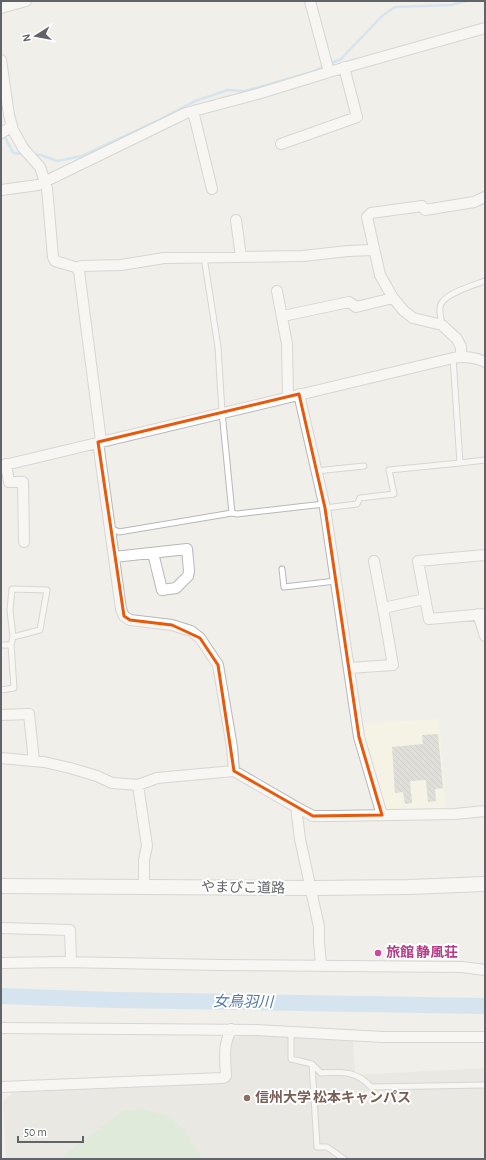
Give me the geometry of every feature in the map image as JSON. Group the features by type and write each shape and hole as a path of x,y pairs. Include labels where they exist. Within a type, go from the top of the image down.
{"street":[{"path":"1,8 26,1"},
{"path":"310,1 330,72"},
{"path":"1,190 38,185 186,113 261,93 344,67 485,28"},
{"path":"1,60 12,126 24,148 40,168 46,188 53,258 55,261 76,268 81,266 121,265 164,258 303,256 373,250"},
{"path":"281,144 357,118 344,67"},
{"path":"193,111 212,189"},
{"path":"1,133 12,126"},
{"path":"457,357 461,346 457,339 442,325 413,318 404,311 393,298 380,276 373,250 367,217 371,213 422,206 425,210 474,202 485,197"},
{"path":"236,220 241,257"},
{"path":"76,268 78,271 83,302 109,527 121,609 124,616 130,620 172,625 191,631 200,638 218,665 226,708 234,771"},
{"path":"277,291 287,344 288,397"},
{"path":"282,316 349,302 356,307 393,298"},
{"path":"24,542 23,482 9,482 4,465 99,441 457,357 484,361"},
{"path":"299,394 324,506 359,737 382,815"},
{"path":"114,557 187,549 188,576 176,588 162,590 153,553"},
{"path":"485,555 418,561 429,619 482,614 485,636"},
{"path":"349,668 393,665 374,560"},
{"path":"383,608 425,599"},
{"path":"1,715 29,714 34,761"},
{"path":"1,758 34,761 70,768 97,776 112,783 138,785 157,778 234,771 313,816 455,814 485,811"},
{"path":"138,785 147,846 144,860 144,886"},
{"path":"296,807 300,839 312,888 319,927 320,965"},
{"name":"やまびこ道路","path":"1,886 312,888 409,887 485,884"},
{"path":"1,928 70,930 71,962"},
{"path":"1,963 71,962 462,967 485,970"},
{"path":"1,1028 231,1029 382,1037 485,1037"},
{"path":"1,1086 223,1078 226,1076 224,1049 231,1029"}],"lane":[{"path":"204,257 218,347 222,412 232,513"},
{"path":"442,325 439,310 441,303 446,297 485,281"},
{"path":"457,357 460,463"},
{"path":"109,527 119,532 232,513 237,514 357,504 360,498 394,494 389,470 485,460"},
{"path":"316,471 364,466"},
{"path":"282,569 284,587 336,581"},
{"path":"1,690 14,688 11,645 13,637 10,610 12,589 47,590 40,630 13,637"},
{"path":"1,646 11,645"},
{"path":"291,1031 290,1059 312,1064 321,1073 344,1072 364,1079 371,1087 485,1085"},
{"path":"312,1064 317,1147 327,1147 344,1159"}],"highlighted area":[{"path":"299,394 325,508 359,737 382,815 313,816 234,771 218,665 200,638 172,625 130,620 124,616 98,442"}],"shaded area":[{"path":"439,719 446,810 384,810 368,752 363,723"},
{"name":"信州大学 松本キャンパス","path":"254,1034 353,1040 355,1075 485,1068 485,1159 6,1159 3,1102 13,1093 229,1080 229,1041 234,1037"}],"green space":[{"path":"143,1109 168,1116 184,1130 200,1155 200,1159 60,1159 122,1111"}],"building":[{"path":"438,734 443,788 435,789 436,801 428,802 426,780 410,781 412,803 405,804 403,792 395,793 392,747 423,744 422,735"}],"waterway":[{"path":"329,64 341,59 382,16 395,7 451,5 466,1"},
{"path":"33,155 41,155 57,161 82,156 157,121 195,101 228,90 245,91 312,72 324,66"},
{"path":"1,139 5,137 13,153 24,154"},
{"name":"女鳥羽川","path":"1,996 113,1000 485,1006"}],"place":[{"name":"旅館 静風荘","path":"378,953"},
{"name":"信州大学 松本キャンパス","path":"247,1098"}]}
